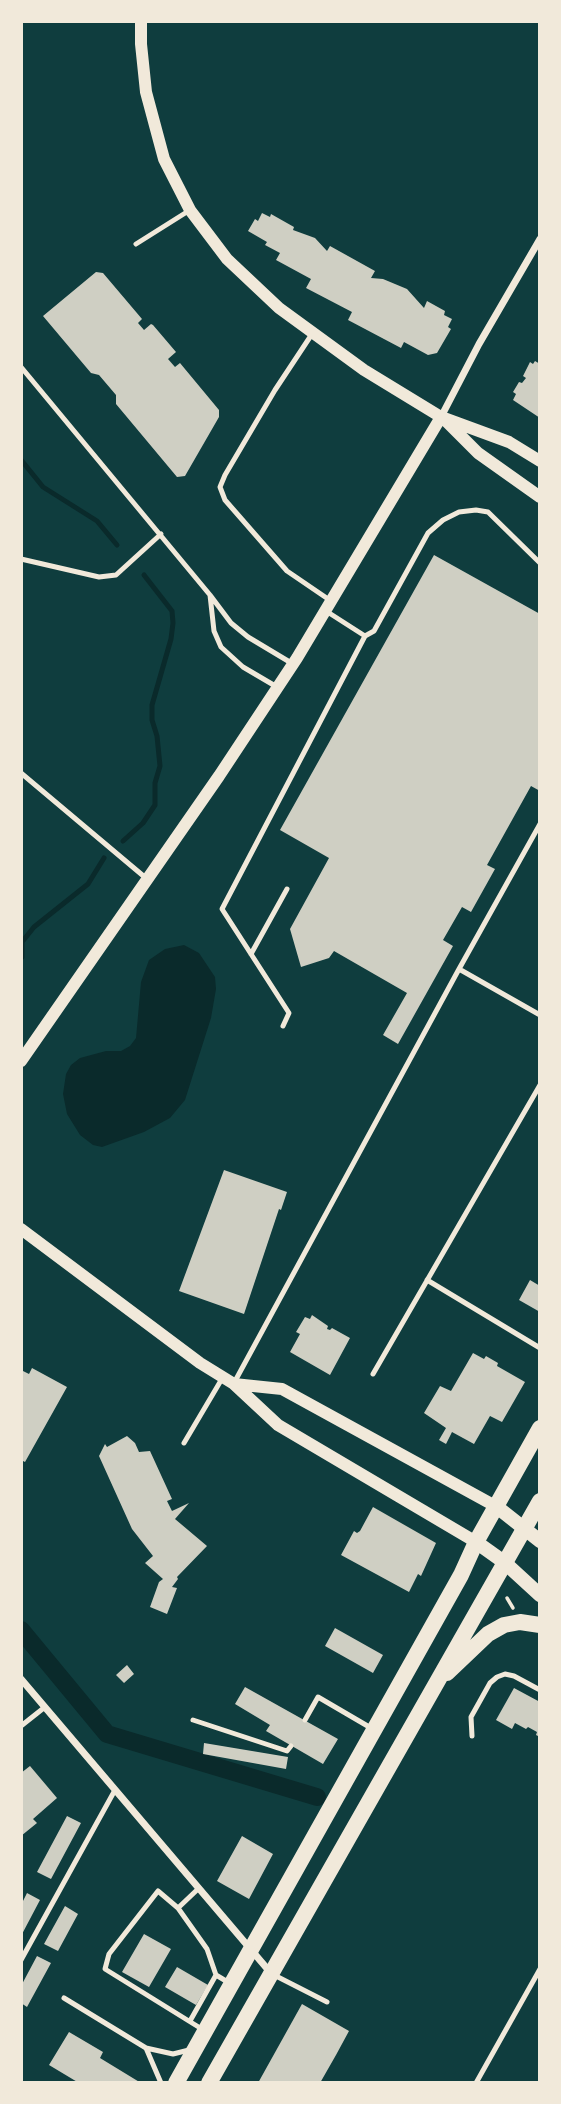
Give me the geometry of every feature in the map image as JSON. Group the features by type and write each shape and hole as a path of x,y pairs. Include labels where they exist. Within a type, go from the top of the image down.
{"main road":[{"path":"176,2083 461,1575 540,1428"},
{"path":"209,2083 540,1501"},
{"path":"497,1507 540,1541"},
{"path":"477,1542 540,1595"},
{"path":"435,1684 488,1634 504,1625 520,1622 540,1625"}],"street":[{"path":"141,21 142,68 151,117 164,159 190,210 234,266 279,308 364,370 441,417 509,442 540,461"},
{"path":"21,1061 293,664 441,417 479,344 540,239"},
{"path":"441,417 478,453 540,497"},
{"path":"21,1229 192,1357 228,1380 258,1409 293,1436 477,1542"},
{"path":"228,1380 282,1388 497,1507"},
{"path":"21,1679 270,1973"}],"lane":[{"path":"136,244 190,210"},
{"path":"312,334 275,390 220,487 225,500 287,571 365,636"},
{"path":"21,367 161,534 231,623 248,638 293,664"},
{"path":"283,1026 289,1013 222,909 365,636 374,631 428,533 443,520 459,512 488,512 540,563"},
{"path":"21,559 99,577 116,575 161,534"},
{"path":"210,595 214,631 221,647 243,667 277,687"},
{"path":"21,773 148,879"},
{"path":"184,1443 228,1380 540,824"},
{"path":"251,954 287,889"},
{"path":"459,969 540,1015"},
{"path":"373,1374 540,1085"},
{"path":"427,1280 540,1348"},
{"path":"472,1736 471,1717 490,1683 497,1677 505,1674 514,1676 540,1690"},
{"path":"305,1720 318,1697 374,1729"},
{"path":"21,1726 44,1707"},
{"path":"193,1720 287,1751 291,1745"},
{"path":"21,1960 115,1790"},
{"path":"178,1908 198,1889"},
{"path":"205,2031 105,1969 109,1954 158,1891 178,1908 208,1949 216,1975 231,1984"},
{"path":"475,2083 540,1969"},
{"path":"270,1973 327,2002"},
{"path":"190,2021 216,1975"},
{"path":"64,1998 146,2048 173,2054 195,2049"},
{"path":"146,2048 161,2083"}],"water":[{"path":"184,945 199,953 215,977 216,989 211,1018 185,1100 170,1118 144,1132 102,1147 93,1145 80,1135 67,1114 63,1094 66,1074 71,1065 80,1058 106,1051 121,1051 130,1046 136,1038 141,982 149,960 165,949"}],"building":[{"path":"262,213 270,217 271,214 294,227 293,230 315,238 327,251 330,246 375,271 371,278 383,279 407,289 424,308 427,301 445,311 444,315 452,319 448,327 451,329 437,353 428,355 404,342 401,348 348,320 352,312 306,288 311,279 276,260 280,253 248,231"},
{"path":"96,272 103,273 142,319 138,323 144,330 153,325 176,352 168,359 175,367 180,363 219,410 219,417 185,476 177,477 116,404 116,395 99,375 91,373 43,316"},
{"path":"535,361 540,364 540,418 513,400 516,394 513,392 519,382 522,383 526,378 523,376 530,362 533,364"},
{"path":"434,555 540,614 540,791 531,786 487,865 495,869 471,912 462,907 443,940 453,946 398,1044 383,1035 407,993 334,951 329,958 301,967 290,929 329,858 280,830"},
{"path":"224,1170 287,1192 244,1314 179,1291"},
{"path":"530,1280 540,1286 540,1312 519,1300"},
{"path":"312,1315 328,1326 327,1329 332,1328 350,1338 330,1375 290,1352 300,1334 296,1332 305,1317 310,1319"},
{"path":"473,1353 484,1359 486,1356 498,1363 497,1366 525,1382 502,1422 490,1416 474,1444 452,1432 446,1444 439,1440 446,1428 424,1413 440,1386 451,1391"},
{"path":"32,1368 67,1387 25,1462 21,1460 21,1370 29,1374"},
{"path":"127,1436 135,1443 139,1452 150,1451 172,1499 167,1501 172,1511 189,1503 175,1519 207,1546 177,1577 172,1587 177,1588 167,1614 150,1607 159,1582 163,1579 145,1563 153,1556 132,1529 99,1456 105,1444 107,1447"},
{"path":"373,1507 436,1543 421,1576 418,1574 409,1592 341,1555 354,1531 360,1531"},
{"path":"335,1628 383,1655 373,1673 325,1646"},
{"path":"127,1665 134,1674 124,1683 116,1675"},
{"path":"245,1687 338,1739 323,1764 266,1731 270,1725 235,1704"},
{"path":"514,1688 540,1702 540,1737 528,1727 526,1729 515,1723 512,1729 496,1720"},
{"path":"204,1743 288,1757 286,1769 203,1754"},
{"path":"30,1766 57,1798 33,1819 37,1823 21,1836 21,1773"},
{"path":"67,1816 81,1823 51,1879 37,1872"},
{"path":"242,1836 273,1854 249,1899 217,1881"},
{"path":"27,1893 40,1900 21,1936 21,1905"},
{"path":"65,1906 78,1914 58,1951 44,1944"},
{"path":"144,1934 171,1949 149,1987 122,1972"},
{"path":"37,1956 51,1963 27,2007 21,2003 21,1986"},
{"path":"177,1967 208,1985 196,2005 165,1987"},
{"path":"302,2004 349,2031 336,2055 320,2083 258,2083"},
{"path":"69,2032 103,2052 100,2058 141,2083 79,2083 49,2065"}],"waterway":[{"path":"22,461 43,487 97,521 117,545"},
{"path":"123,841 143,823 155,805 155,783 160,766 152,705 173,623 172,611 144,575"},
{"path":"22,957 22,942 34,927 88,884 104,858"},
{"path":"21,1630 107,1734 317,1797"}]}
